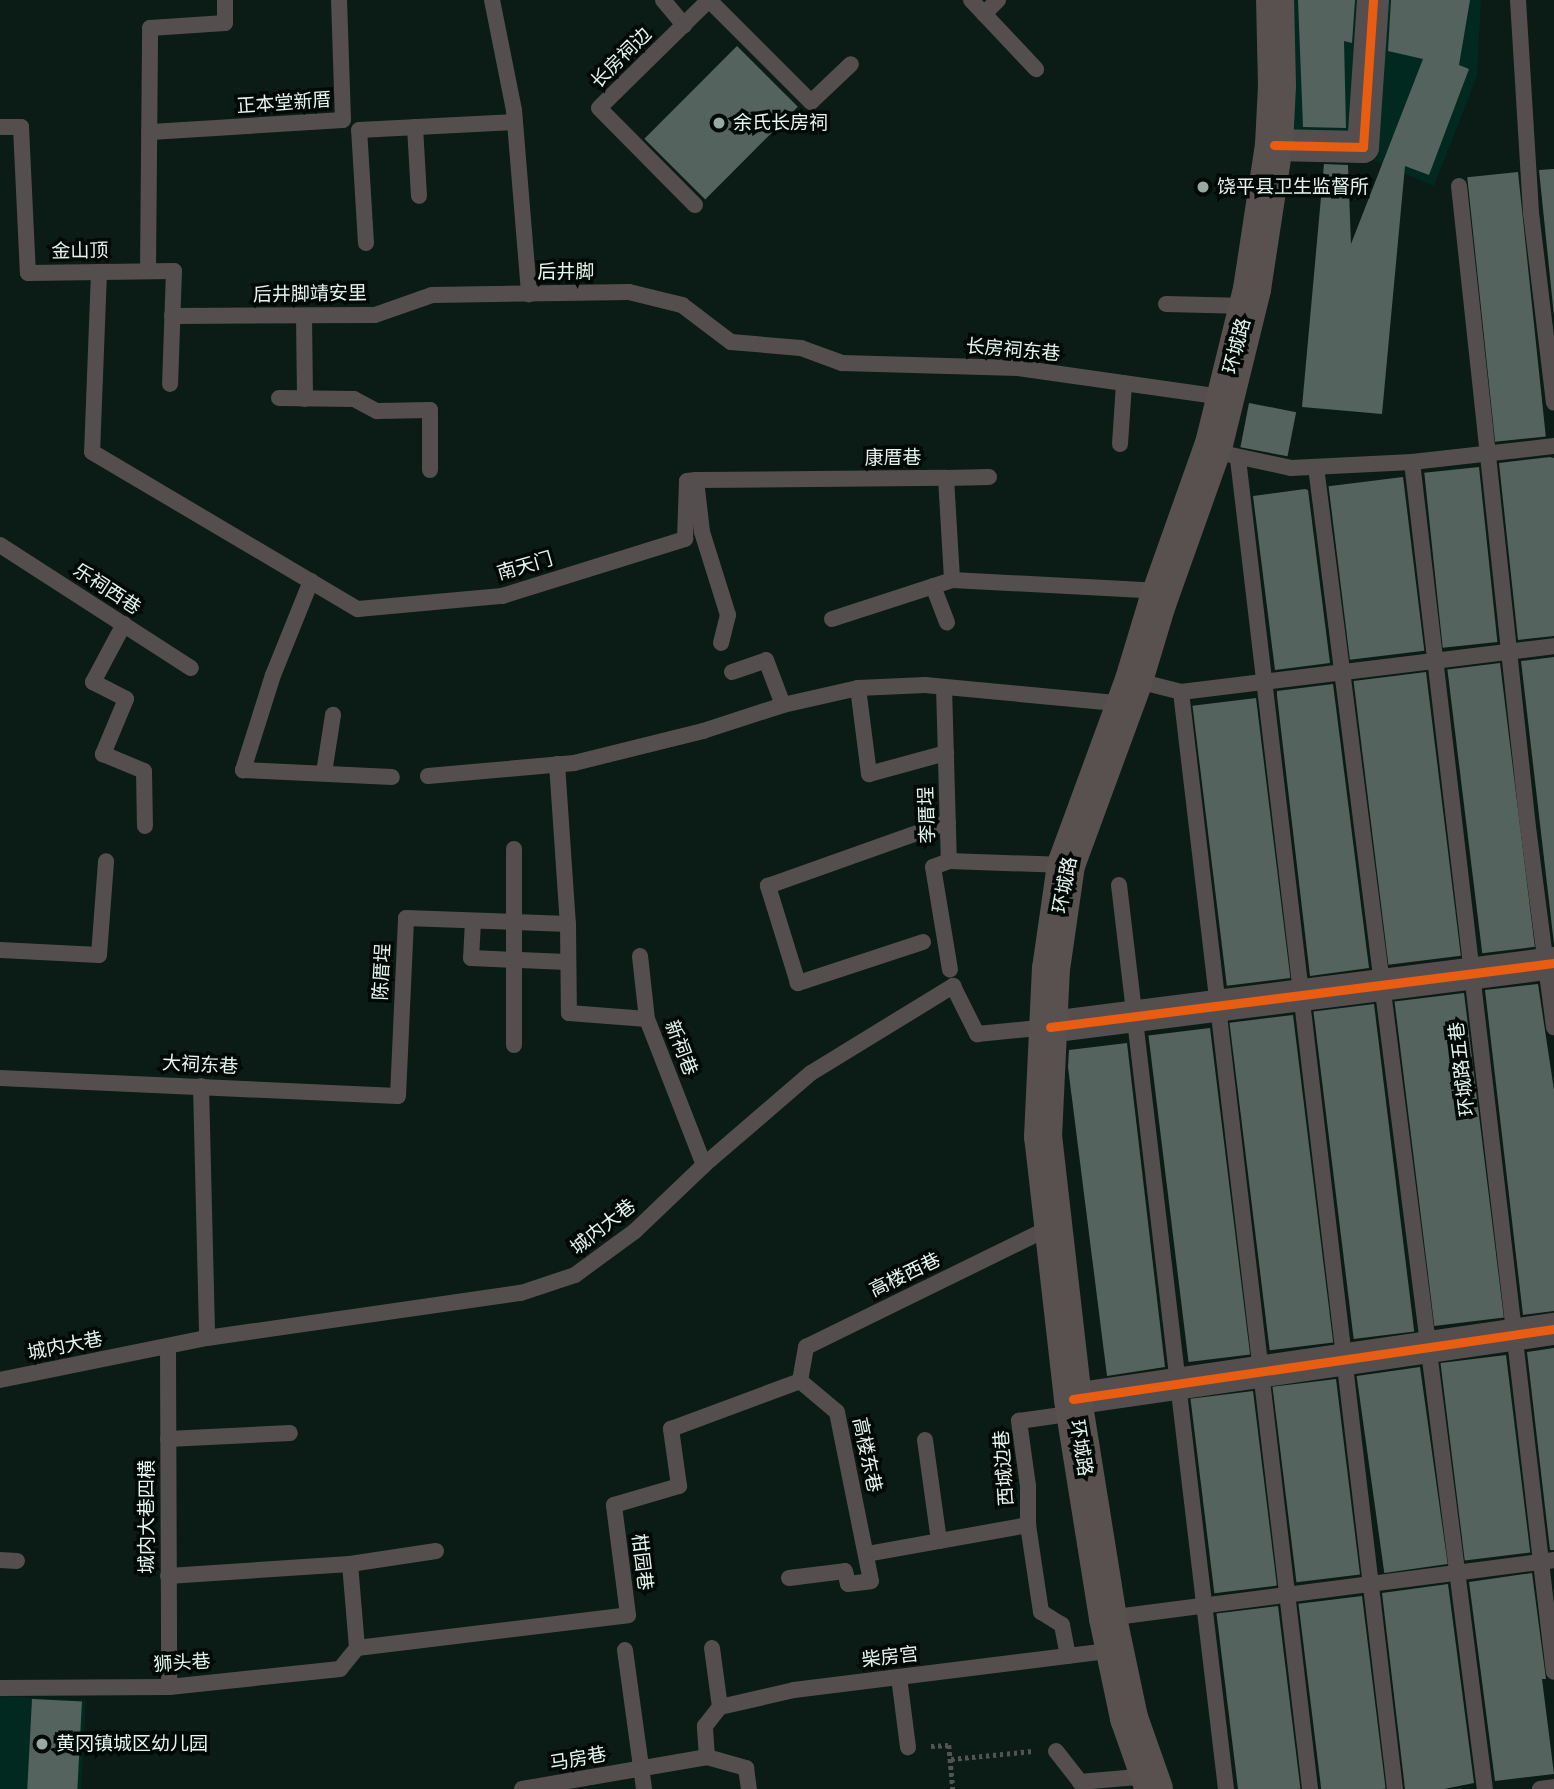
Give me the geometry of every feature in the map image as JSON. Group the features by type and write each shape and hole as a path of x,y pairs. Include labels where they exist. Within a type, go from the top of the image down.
{"main road":[{"name":"环城路","path":"1151,1783 1129,1718 1111,1634 1074,1406 1043,1137 1051,969 1066,865 1130,692 1162,591 1226,452 1223,397 1247,306 1274,145 1277,86 1275,0"}],"street":[{"path":"1274,145 1363,147 1373,0"},
{"path":"1050,1027 1554,963"},
{"path":"1074,1406 1554,1329"}],"lane":[{"path":"148,271 150,28 225,23 225,0"},
{"name":"正本堂新厝","path":"151,132 343,120 340,0"},
{"name":"后井脚","path":"492,0 515,122 529,294 629,292 682,305 732,342 801,348"},
{"path":"663,0 684,25"},
{"name":"长房祠边","path":"695,205 599,108 709,0 811,102 851,64"},
{"path":"971,0 1036,69"},
{"path":"984,14 998,0"},
{"path":"1518,0 1531,214 1554,403"},
{"path":"366,243 359,130 515,122"},
{"name":"金山顶","path":"0,127 21,127 28,273 174,271 172,316"},
{"path":"415,127 419,196"},
{"path":"1459,186 1528,827 1554,1027"},
{"name":"南天门","path":"99,272 92,452 358,610 502,596 685,539 687,481 696,480"},
{"name":"后井脚靖安里","path":"172,316 375,315 432,295 529,294"},
{"path":"1166,304 1247,306"},
{"path":"170,384 172,316"},
{"path":"304,316 305,399"},
{"name":"长房祠东巷","path":"801,348 842,363 1018,368 1223,397"},
{"path":"1120,444 1124,383"},
{"path":"279,398 354,399 377,411 430,410 430,470"},
{"path":"1395,1789 1226,452 1291,468 1412,462 1554,446"},
{"name":"环城路五巷","path":"1412,462 1554,1672"},
{"path":"1317,467 1485,1789"},
{"path":"946,478 989,477"},
{"name":"康厝巷","path":"696,480 946,478 952,580"},
{"path":"696,480 702,532 728,615 721,643"},
{"name":"乐祠西巷","path":"0,545 191,668"},
{"path":"832,619 952,580 1162,591"},
{"path":"311,581 273,675 243,770 392,777"},
{"path":"933,586 947,622"},
{"path":"124,624 93,682 126,699 103,754 144,771 145,826"},
{"path":"428,776 556,764 703,731 783,705 858,688 1181,692 1554,646"},
{"path":"732,672 766,660 783,705"},
{"name":"李厝埕","path":"944,687 949,861 933,867 950,970"},
{"path":"858,688 869,774 946,753"},
{"path":"1181,692 1310,1789"},
{"path":"324,773 333,715"},
{"path":"473,921 471,958 567,962 568,924 556,764"},
{"path":"923,942 798,983 768,886 948,821"},
{"path":"514,849 514,1045"},
{"path":"0,950 99,955 106,861"},
{"path":"949,861 1066,865"},
{"path":"1119,884 1226,1789"},
{"name":"陈厝埕","path":"398,1096 406,918 568,924"},
{"path":"639,956 647,1019"},
{"name":"新祠巷","path":"567,962 569,1013 647,1019 704,1166"},
{"name":"城内大巷","path":"0,1380 207,1338 508,1295 575,1275 635,1231 704,1166 811,1073 953,986 977,1034 1050,1027"},
{"name":"大祠东巷","path":"0,1078 398,1096"},
{"path":"201,1086 207,1338"},
{"name":"高楼西巷","path":"800,1381 806,1347 1054,1226"},
{"name":"城内大巷四横","path":"168,1347 169,1687"},
{"name":"高楼东巷","path":"789,1578 845,1571 848,1584 871,1581 836,1412 800,1381"},
{"name":"柑园巷","path":"357,1648 628,1615 614,1505 679,1486 671,1429 800,1381"},
{"name":"西城边巷","path":"1028,1525 1028,1486 1019,1421 1074,1406"},
{"path":"168,1439 290,1433"},
{"path":"925,1440 939,1541"},
{"path":"867,1554 1028,1525 1041,1612 1062,1625 1068,1656"},
{"path":"168,1576 350,1564 436,1551"},
{"path":"0,1560 17,1561"},
{"name":"柴房宫","path":"720,1707 794,1690 1068,1656 1111,1634 1554,1560"},
{"path":"350,1564 357,1648"},
{"name":"狮头巷","path":"0,1688 169,1687 340,1669 357,1648"},
{"path":"712,1648 720,1707 705,1726 707,1757 746,1768 749,1789"},
{"path":"625,1650 644,1789"},
{"path":"899,1677 908,1748"},
{"path":"1048,1751 1080,1782 1151,1783"},
{"name":"马房巷","path":"522,1789 707,1757"},
{"path":"1539,1789 1554,1787"}],"path":[{"path":"929,1746 949,1745 953,1789"},
{"path":"950,1759 1048,1751"}],"shaded area":[{"path":"1275,0 1481,0 1477,76 1434,186 1366,157 1274,145"},
{"name":"黄冈镇城区幼儿园","path":"0,1696 86,1701 81,1789 0,1789"}],"building":[{"path":"1298,0 1355,0 1352,43 1344,41 1346,128 1303,127"},
{"path":"1391,0 1470,0 1459,65 1469,69 1429,175 1405,166 1382,414 1302,407 1324,164 1348,165 1351,244 1423,59 1388,51"},
{"name":"余氏长房祠","path":"737,46 798,107 705,199 644,139"},
{"path":"1554,169 1554,316 1539,170"},
{"path":"1518,172 1546,437 1495,442 1467,177"},
{"path":"1249,403 1296,412 1288,456 1240,447"},
{"path":"1554,458 1554,636 1518,640 1499,463"},
{"path":"1479,467 1497,642 1443,648 1424,473"},
{"path":"1403,477 1424,651 1350,660 1329,486"},
{"path":"1308,490 1330,663 1275,670 1253,496"},
{"path":"1554,657 1554,944 1521,661"},
{"path":"1500,663 1535,947 1482,953 1447,669"},
{"path":"1426,672 1461,956 1388,965 1354,681"},
{"path":"1333,684 1369,968 1310,976 1277,691"},
{"path":"1256,698 1290,978 1227,986 1192,706"},
{"path":"1538,984 1554,1090 1554,1311 1523,1315 1485,990"},
{"path":"1464,993 1504,1318 1434,1326 1395,1002"},
{"path":"1374,1004 1414,1332 1354,1339 1313,1011"},
{"path":"1293,1015 1333,1343 1270,1350 1229,1023"},
{"path":"1210,1028 1250,1355 1189,1362 1148,1036"},
{"path":"1127,1043 1165,1367 1107,1376 1068,1067 1069,1050"},
{"path":"1554,1348 1554,1550 1550,1550 1527,1352"},
{"path":"1506,1355 1530,1553 1465,1561 1440,1363"},
{"path":"1420,1367 1448,1564 1384,1573 1357,1376"},
{"path":"1336,1379 1360,1575 1296,1582 1272,1387"},
{"path":"1253,1391 1277,1586 1214,1593 1190,1399"},
{"path":"1532,1573 1546,1679 1542,1679 1554,1774 1495,1781 1469,1582"},
{"path":"1448,1584 1474,1783 1444,1789 1405,1789 1382,1593"},
{"path":"1362,1596 1386,1789 1321,1789 1298,1604"},
{"path":"1278,1606 1300,1789 1238,1789 1216,1614"},
{"path":"32,1699 82,1702 77,1789 27,1789"}],"cycle path":[{"path":"1274,145 1363,147 1373,0"},
{"path":"1050,1027 1554,963"},
{"path":"1073,1399 1554,1329"}],"place":[{"name":"余氏长房祠","path":"719,123"},
{"name":"饶平县卫生监督所","path":"1203,187"},
{"name":"黄冈镇城区幼儿园","path":"42,1744"}]}
